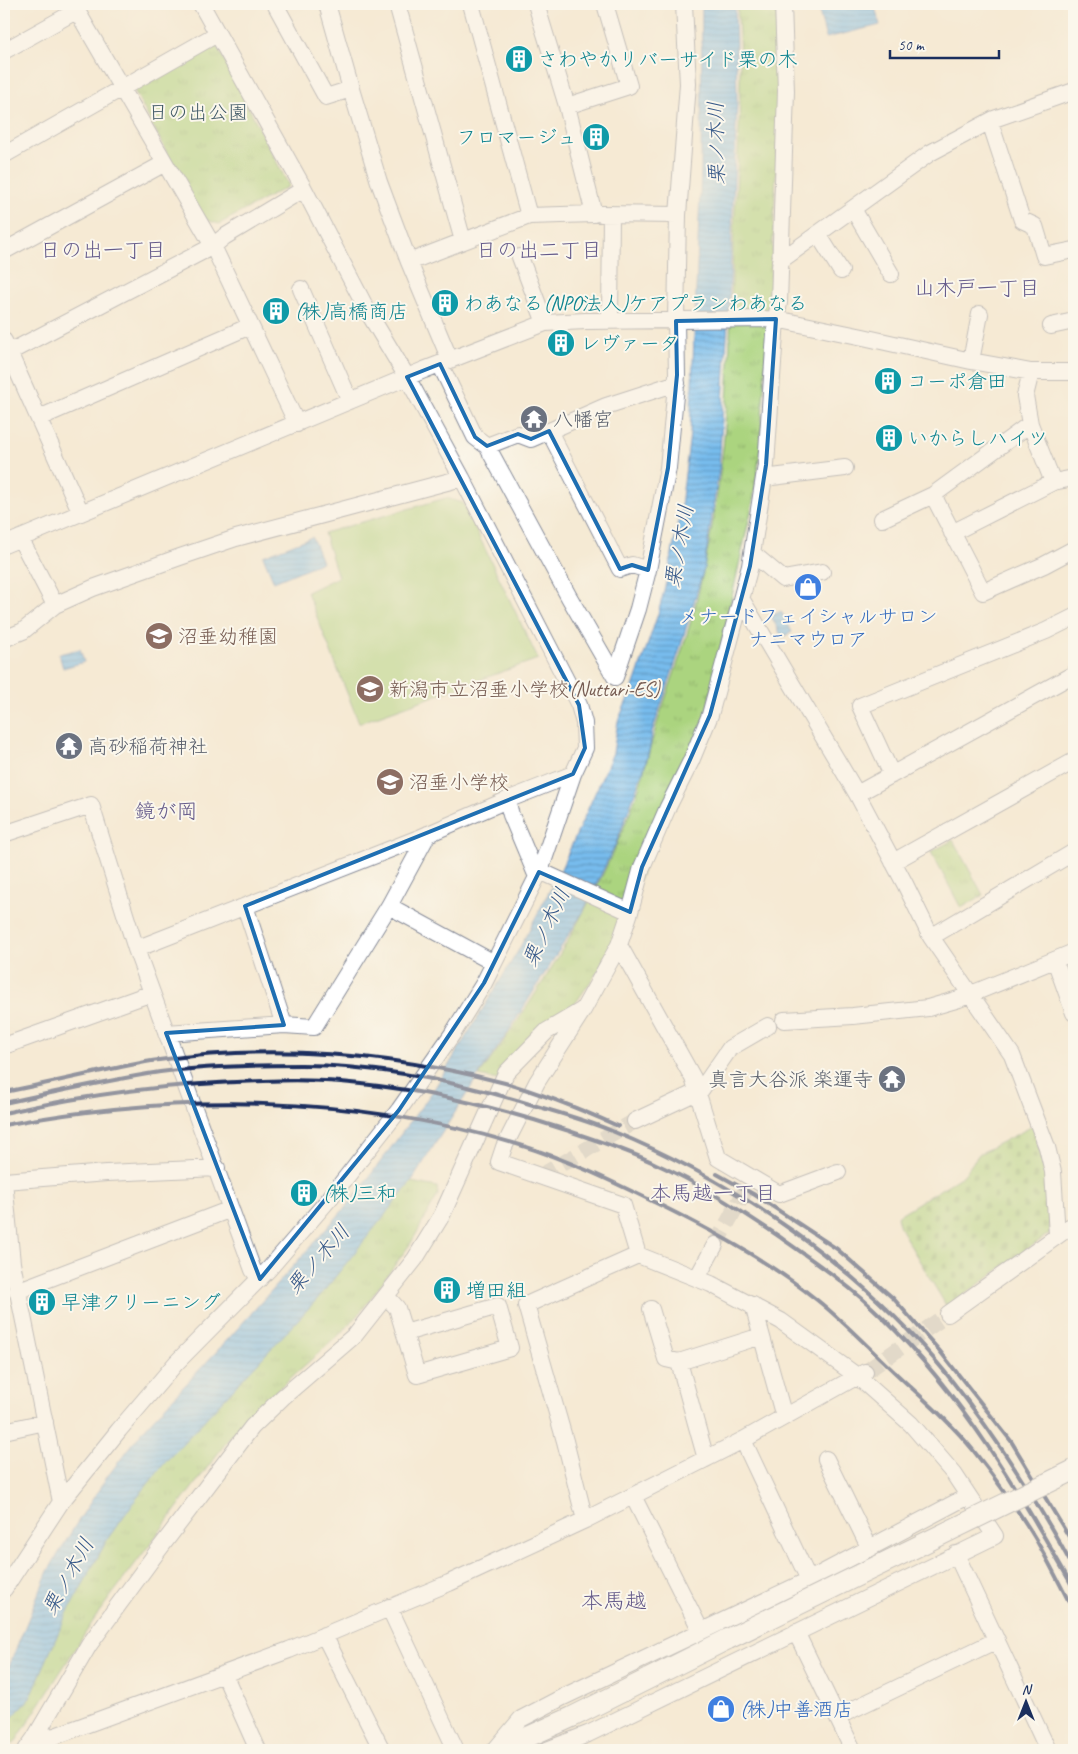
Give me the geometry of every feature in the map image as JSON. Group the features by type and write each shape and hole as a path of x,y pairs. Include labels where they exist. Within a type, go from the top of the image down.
{"street":[{"path":"4,1589 61,1502 118,1430 174,1365 260,1279 330,1198 399,1110 453,1033 484,983 540,874 573,774 585,748 584,723 579,705 462,478 407,377 368,312 304,189 201,4"},
{"path":"275,4 326,97 351,89"},
{"path":"327,4 379,182 445,362 475,436 487,446 568,597 615,677 638,609 648,570 668,468 676,383 678,215 688,84 684,4"},
{"path":"397,4 463,241"},
{"path":"471,4 529,216"},
{"path":"536,4 567,106 594,214"},
{"path":"567,106 629,86 605,4"},
{"path":"638,1255 623,1205 499,1162 504,1147 537,1082 583,1010 619,945 624,909 710,715 742,600 752,553 764,478 776,320 779,303 786,91 783,4"},
{"path":"4,52 75,7 213,246 297,424"},
{"path":"4,155 217,34"},
{"path":"780,261 930,153 990,122 1074,91"},
{"path":"990,122 1022,220 1036,226 1044,256 1074,250"},
{"path":"4,251 165,162"},
{"path":"81,513 6,349 213,246 224,237 304,189"},
{"path":"853,209 891,274"},
{"path":"409,262 529,216 594,214 678,215"},
{"path":"610,321 611,214"},
{"path":"818,234 841,271"},
{"path":"520,257 545,323"},
{"path":"301,290 350,402"},
{"path":"971,361 980,314"},
{"path":"4,545 407,377 545,323 776,320 863,336 971,361 1031,372 1074,372"},
{"path":"1052,326 1074,321"},
{"path":"39,418 250,326"},
{"path":"1031,372 1025,396 1030,424 1053,482"},
{"path":"487,446 518,434 531,439 606,406 676,383"},
{"path":"882,520 933,495 1030,424"},
{"path":"549,431 620,569 632,565 648,570"},
{"path":"764,478 845,468"},
{"path":"4,639 23,631 55,605 93,588 236,538 462,478"},
{"path":"952,533 1053,482 1074,478"},
{"path":"933,495 983,592 1044,565 1074,549"},
{"path":"20,538 55,605"},
{"path":"752,553 783,579 822,572"},
{"path":"742,600 857,794 930,937 1012,1055 1047,1147 1053,1172 1057,1235"},
{"path":"892,775 860,706 1074,617"},
{"path":"857,794 1074,674"},
{"path":"893,862 1074,761"},
{"path":"136,949 428,834 573,774"},
{"path":"507,800 511,815 540,874 624,909"},
{"path":"4,834 91,804 152,994 253,1270 260,1279"},
{"path":"166,1033 284,1025 314,1027 389,906 428,834"},
{"path":"930,937 1074,852"},
{"path":"245,906 284,1025"},
{"path":"389,906 494,963"},
{"path":"619,945 693,1078 718,1158 779,1194 838,1172"},
{"path":"784,1020 853,1016 928,1008 959,999 1074,952"},
{"path":"1055,960 1074,1013"},
{"path":"4,1046 152,994"},
{"path":"30,1745 89,1645 252,1427 283,1397 355,1335 415,1259 442,1215 506,1073 547,1032 583,1010"},
{"path":"635,1121 701,1090 730,1048 768,1026"},
{"path":"61,1502 17,1291 8,1264 4,1181 106,1173 217,1168"},
{"path":"17,1291 231,1209"},
{"path":"948,1314 1074,1224"},
{"path":"696,1278 715,1245"},
{"path":"547,1750 588,1734 995,1536 954,1474 911,1424 882,1398 862,1373 782,1321 696,1278 638,1255 526,1305 585,1520"},
{"path":"386,1296 397,1308 417,1375 510,1348 498,1306 405,1333"},
{"path":"753,1306 784,1417"},
{"path":"651,1309 666,1359 679,1362 762,1336"},
{"path":"679,1362 706,1459"},
{"path":"30,1745 289,1650 449,1583 585,1520 706,1459 862,1373"},
{"path":"4,1431 45,1422"},
{"path":"743,1440 809,1580"},
{"path":"826,1459 870,1548"},
{"path":"499,1750 572,1717 1074,1470"},
{"path":"633,1496 702,1631"},
{"path":"495,1750 521,1719 563,1697 809,1580 968,1496"},
{"path":"956,1554 1048,1750"},
{"path":"389,1607 456,1750"},
{"path":"796,1632 837,1717 849,1749"},
{"path":"324,1635 382,1750"},
{"path":"837,1717 997,1640"},
{"path":"224,1674 258,1750"}],"highlighted area":[{"path":"776,319 766,465 750,566 710,715 642,867 630,912 539,872 484,983 399,1110 260,1279 166,1033 284,1025 245,906 573,774 585,748 579,705 407,377 440,364 475,437 487,446 518,434 531,439 549,431 620,569 632,565 648,570 668,468 677,375 676,321"}],"green space":[{"path":"737,4 777,4 780,83 773,239 760,452 753,502 705,717 614,942 596,974 572,1008 497,1080 479,1076 547,976 605,870 640,786 657,724 684,644 698,594 717,493 728,388 740,95"},
{"name":"日の出公園","path":"215,42 289,186 219,224 201,218 132,86"},
{"path":"446,498 463,503 538,659 359,723 307,592 338,577 324,533"},
{"path":"953,840 983,895 961,908 931,852"},
{"path":"1033,1126 1047,1180 1050,1233 947,1307 900,1228 897,1216 964,1175 979,1154"},
{"path":"411,1182 437,1187 438,1195 411,1243 362,1310 339,1335 243,1420 99,1612 14,1744 6,1742 4,1726 30,1698 65,1617 108,1538 136,1499 166,1461 319,1297"}],"water":[{"name":"栗ノ木川","path":"702,4 735,4 737,102 729,303 719,469 704,568 678,655 652,732 644,768 617,841 583,912 411,1182 319,1297 166,1461 136,1499 108,1538 65,1617 30,1698 4,1726 4,1674 48,1571 75,1526 107,1477 145,1428 231,1336 352,1200 433,1091 518,951 561,869 613,753 618,721 633,687 658,614 667,579 680,514 690,434 701,170"},
{"path":"849,4 874,4 880,25 826,38 819,11"},
{"path":"312,537 322,562 274,582 263,556"},
{"path":"781,611 792,632 782,637 771,616"},
{"path":"80,649 84,662 63,668 59,654"}],"tunnel":[{"path":"541,1176 635,1121"},
{"path":"715,1245 752,1179"},
{"path":"867,1371 948,1314"}],"railway":[{"path":"4,1092 141,1063 202,1055 246,1053 333,1055 420,1065 505,1083 563,1103 618,1126"},
{"path":"4,1103 160,1072 213,1067 330,1066 360,1068 447,1082 533,1105 612,1131 705,1175 750,1202 793,1231 835,1263 874,1297 945,1372 981,1419 1030,1492 1074,1569"},
{"path":"4,1113 68,1100 165,1087 231,1082 341,1082 427,1093 511,1113 611,1146 672,1171 733,1206 818,1264 871,1306 912,1348 939,1380 988,1447 1033,1517 1074,1589"},
{"path":"4,1125 133,1107 263,1104 328,1108 393,1116 457,1128 520,1145 605,1178 738,1246 798,1285 844,1324 942,1417 973,1450 1006,1493 1028,1527 1074,1611"},
{"path":"717,1174 755,1195 837,1249 893,1298 939,1350 1011,1441 1074,1545"}],"place":[{"name":"さわやかリバーサイド栗の木","path":"519,59"},
{"name":"フロマージュ","path":"596,137"},
{"name":"わあなる(NPO法人)ケアプランわあなる","path":"445,303"},
{"name":"(株)高橋商店","path":"276,311"},
{"name":"レヴァータ","path":"561,343"},
{"name":"コーポ倉田","path":"888,381"},
{"name":"八幡宮","path":"534,419"},
{"name":"いからしハイツ","path":"889,438"},
{"name":"メナードフェイシャルサロン ナニマウロア","path":"808,587"},
{"name":"沼垂幼稚園","path":"159,636"},
{"name":"新潟市立沼垂小学校(Nuttari-ES)","path":"370,689"},
{"name":"高砂稲荷神社","path":"69,746"},
{"name":"沼垂小学校","path":"390,782"},
{"name":"真言大谷派 楽運寺","path":"892,1079"},
{"name":"(株)三和","path":"304,1193"},
{"name":"増田組","path":"447,1290"},
{"name":"早津クリーニング","path":"42,1302"},
{"name":"(株)中善酒店","path":"721,1709"}],"district":[{"name":"日の出一丁目","path":"103,250"},
{"name":"日の出二丁目","path":"539,250"},
{"name":"山木戸一丁目","path":"977,288"},
{"name":"鏡が岡","path":"166,811"},
{"name":"本馬越一丁目","path":"713,1193"},
{"name":"本馬越","path":"614,1601"}]}
